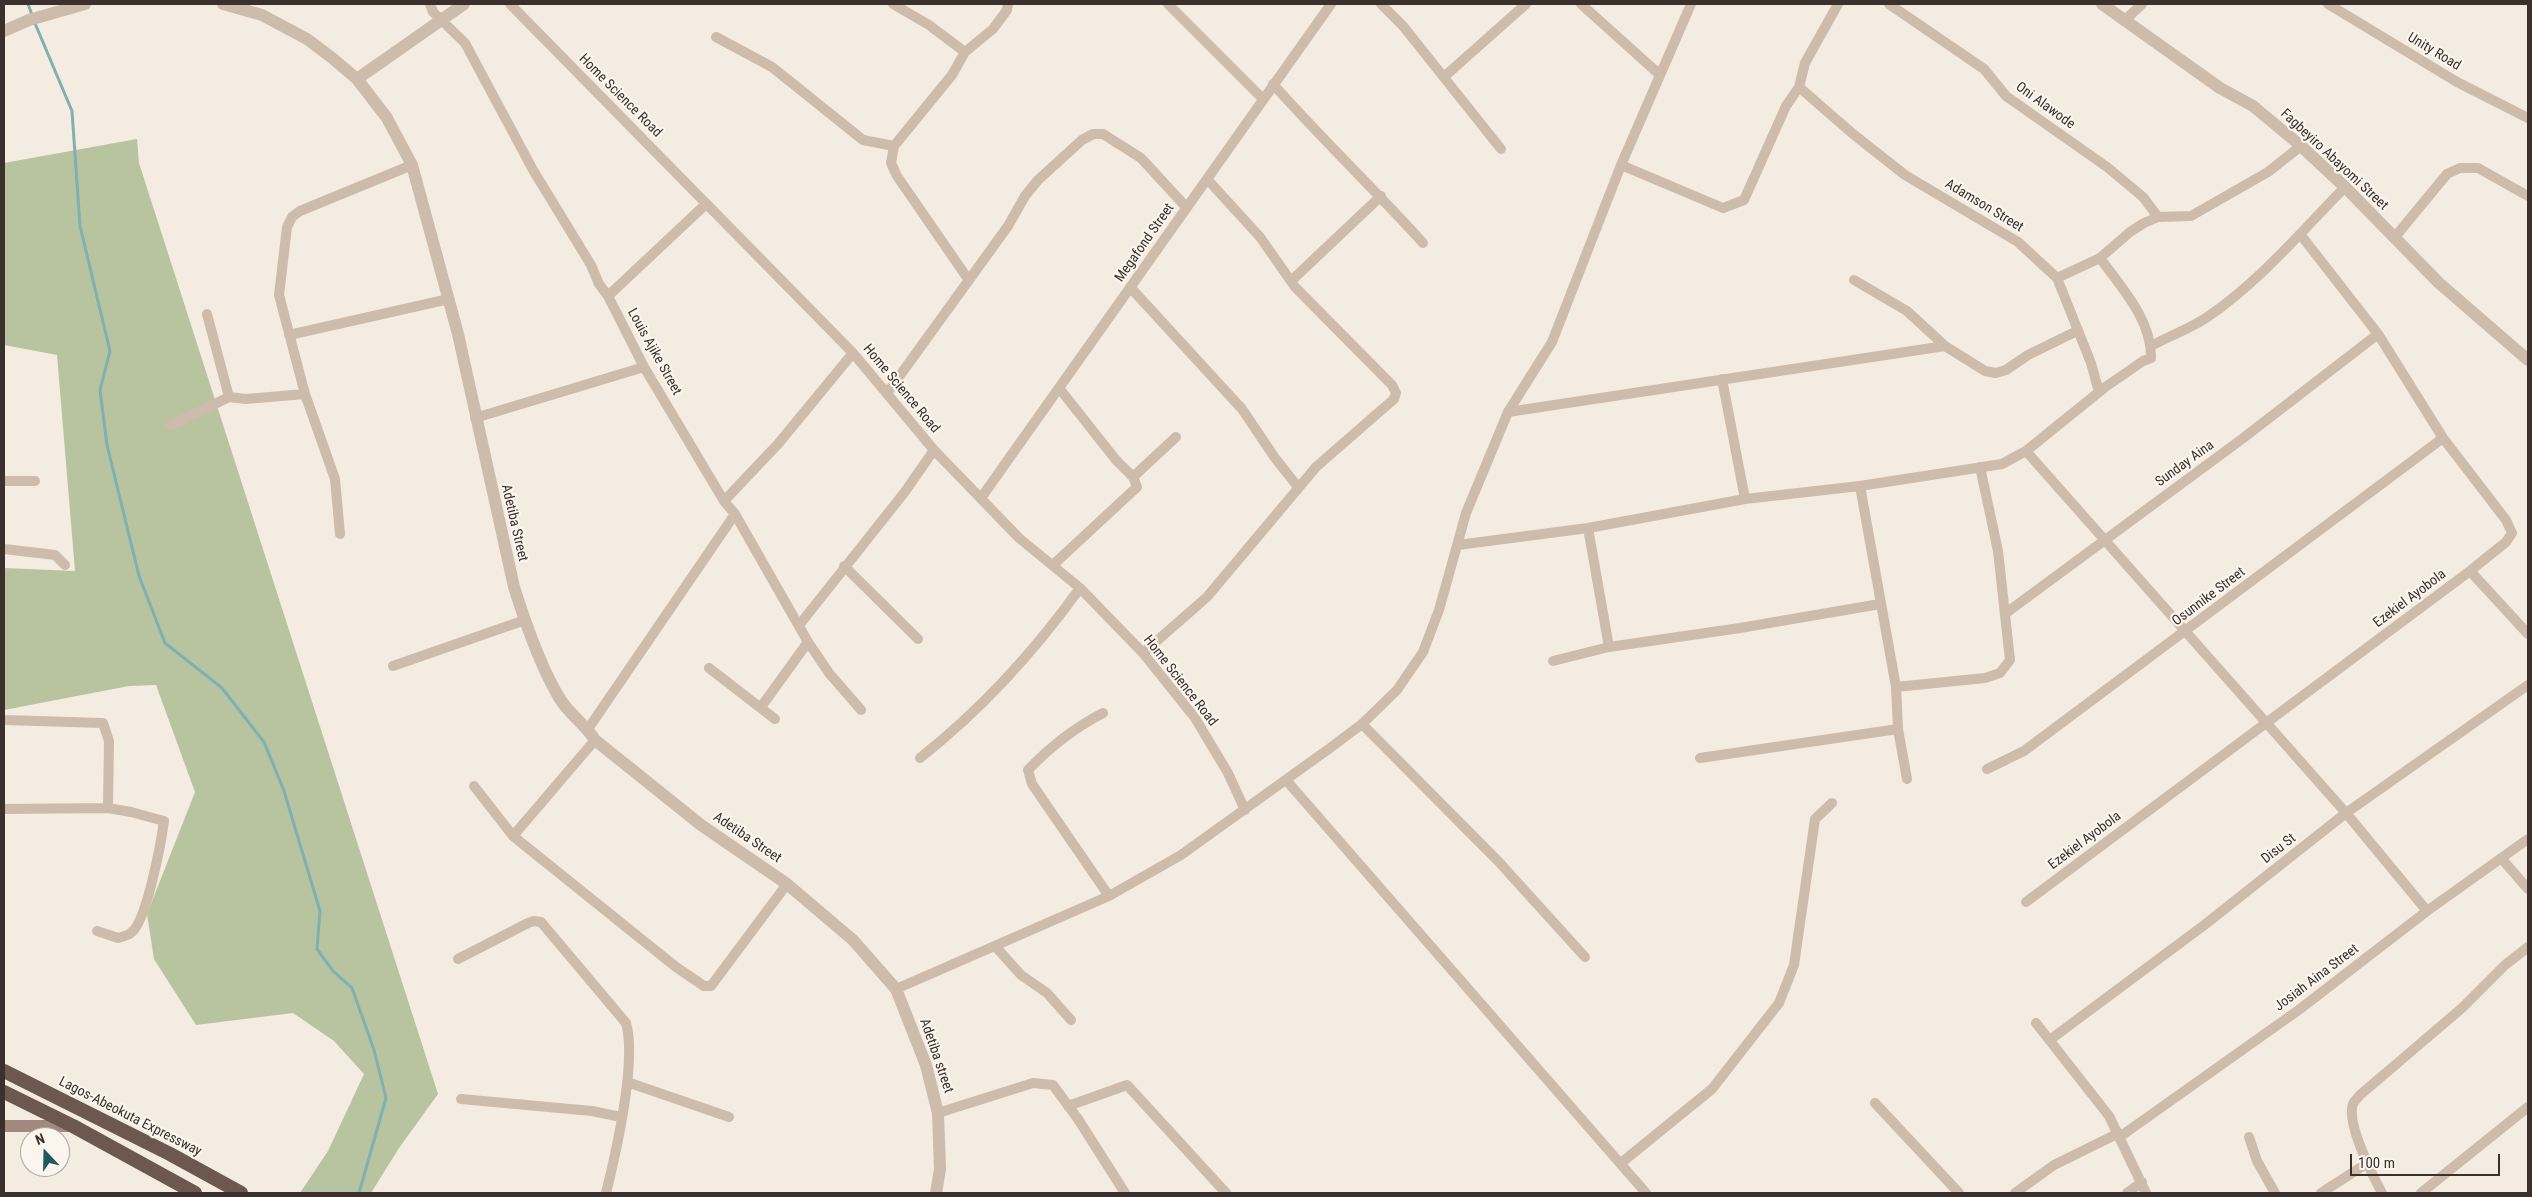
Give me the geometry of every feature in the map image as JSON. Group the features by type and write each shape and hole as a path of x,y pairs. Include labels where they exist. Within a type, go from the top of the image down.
{"highway":[{"name":"Lagos-Abeokuta Expressway","path":"4,1071 170,1154 241,1193"},
{"path":"4,1092 73,1126 195,1193"},
{"path":"160,1173 170,1154"}],"main road":[{"path":"4,1126 73,1126"}],"street":[{"path":"4,31 29,20 85,4"},
{"name":"Adetiba Street","path":"223,4 262,15 307,39 357,79 387,118 412,165 449,300 514,587 525,620 560,698 573,718 701,825 787,884 853,940 896,989"},
{"name":"Louis Ajike Street","path":"430,4 434,12 465,42 533,170 578,243 599,284 608,296 644,367 724,501 735,514 800,624 808,642 829,673 861,710"},
{"path":"357,79 464,4"},
{"name":"Home Science Road","path":"510,4 853,353 888,392 934,450 1019,538 1080,588 1143,652 1195,718 1228,774 1245,810"},
{"path":"893,4 929,25 965,52"},
{"path":"968,279 897,176 891,162 894,146 952,75 965,52 993,29 1007,10 1008,4"},
{"path":"1168,4 1263,99"},
{"name":"Megafond Street","path":"981,498 1331,4"},
{"path":"1381,4 1404,26 1501,148"},
{"path":"1445,76 1526,4"},
{"path":"1582,4 1660,75"},
{"path":"896,989 1109,896 1181,855 1362,724 1397,690 1424,652 1439,610 1466,513 1508,412 1552,342 1621,165 1691,4"},
{"path":"1621,165 1723,208 1733,206 1744,200 1786,106 1799,87 1805,63 1838,4"},
{"name":"Oni Alawode","path":"1889,4 1984,69 2006,96 2107,167 2143,197 2158,217"},
{"name":"Fagbeyiro Abayomi Street","path":"2102,4 2220,88 2253,106 2345,187 2439,283 2528,360"},
{"path":"2124,21 2142,4"},
{"name":"Unity Road","path":"2328,4 2457,82 2528,118"},
{"path":"716,37 772,67 863,140 894,146"},
{"path":"1273,84 1318,135 1346,160 1423,243"},
{"name":"Adamson Street","path":"1799,87 1853,134 1904,174 2018,242 2057,278 2091,363 2099,392"},
{"path":"888,392 1008,226 1025,196 1038,180 1082,140 1094,134 1103,134 1141,158 1186,208"},
{"path":"2057,278 2100,258 2130,232 2158,217 2191,216 2268,172 2300,146"},
{"path":"340,534 335,479 305,394 279,295 287,227 292,217 300,211 412,165"},
{"path":"2395,237 2447,174 2460,168 2478,168 2528,196"},
{"path":"1143,652 1207,597 1316,467 1394,399 1396,393 1392,385 1291,281 1260,237 1207,179"},
{"path":"2151,346 2203,320 2227,303 2300,234 2345,187"},
{"path":"1291,281 1381,196"},
{"path":"608,296 706,204"},
{"name":"Ezekiel Ayobola","path":"2026,902 2265,722 2470,572 2506,542 2512,533 2506,520 2443,438 2378,334 2300,234"},
{"path":"1458,545 1588,528 1745,499 1860,486 2002,464 2026,451 2099,392 2143,361 2151,358 2151,346 2136,308 2100,258"},
{"path":"1854,280 1907,311 1945,346 1985,371 1996,373 2006,370 2028,355 2077,331"},
{"path":"1130,287 1242,409 1275,458 1298,487"},
{"path":"289,335 449,300"},
{"path":"207,314 229,397"},
{"name":"Sunday Aina","path":"2006,613 2051,582 2104,540 2242,439 2378,334"},
{"path":"1508,412 1945,346"},
{"path":"724,501 778,444 853,353"},
{"path":"475,418 644,367"},
{"path":"1722,379 1745,499"},
{"path":"1053,565 1131,495 1137,487 1133,477 1116,460 1059,388"},
{"path":"170,426 229,397 246,399 305,394"},
{"path":"1133,477 1176,437"},
{"name":"Osunnike Street","path":"1987,770 2024,751 2186,632 2443,438"},
{"path":"800,624 844,566 904,493 934,450"},
{"path":"2026,451 2346,813 2427,912"},
{"path":"1896,687 1984,678 2000,673 2010,660 1998,551 1980,467"},
{"path":"4,481 35,481"},
{"path":"1860,486 1896,687 1898,729 1907,779"},
{"path":"514,836 592,735 735,514"},
{"path":"1588,528 1609,647"},
{"path":"4,549 55,556 65,565"},
{"path":"844,566 918,639"},
{"path":"2470,572 2528,634"},
{"path":"920,758 949,735 998,688 1054,624 1080,588"},
{"path":"1553,661 1609,647 1740,628 1880,604"},
{"path":"393,666 525,620"},
{"path":"761,707 808,642"},
{"path":"709,668 776,719"},
{"name":"Disu St","path":"2050,1039 2204,926 2346,813 2528,685"},
{"path":"1102,713 1070,732 1045,752 1028,770 1032,784 1109,896"},
{"path":"4,720 104,724 109,741 108,808"},
{"path":"1362,724 1498,861 1585,957"},
{"path":"1700,758 1898,729"},
{"path":"1286,780 1646,1193"},
{"path":"474,786 514,836 638,937 704,986 710,986 787,884"},
{"path":"1621,1163 1712,1089 1779,1003 1794,965 1815,819 1832,803"},
{"path":"4,809 108,808 164,821 146,904 138,924 132,933 118,938 97,931"},
{"name":"Josiah Aina Street","path":"2015,1193 2054,1164 2120,1135 2300,1009 2528,838"},
{"path":"2501,858 2528,889"},
{"path":"458,959 528,923 534,921 541,922 626,1023 630,1037 627,1082 606,1193"},
{"path":"995,946 1021,975 1047,993 1071,1020"},
{"path":"2382,1193 2366,1164 2352,1117 2353,1105 2360,1095 2528,947"},
{"name":"Adetiba street","path":"896,989 926,1065 938,1113 940,1169 936,1193"},
{"path":"2036,1024 2102,1105 2120,1135 2146,1193"},
{"path":"627,1082 729,1117"},
{"path":"938,1113 1025,1086 1044,1082 1053,1085 1124,1193"},
{"path":"1068,1106 1127,1085 1226,1193"},
{"path":"461,1099 592,1111 621,1117"},
{"path":"1875,1102 1959,1193"},
{"path":"2421,1193 2528,1107"},
{"path":"2249,1137 2257,1161 2275,1193"},
{"path":"2322,1193 2366,1164"},
{"path":"2126,1193 2142,1182"}],"green space":[{"path":"137,139 139,163 438,1094 399,1148 371,1193 300,1193 328,1151 364,1074 334,1041 293,1013 196,1025 154,959 147,914 195,792 156,685 129,686 4,710 4,568 75,571 57,355 4,345 4,163"}],"waterway":[{"path":"28,4 32,15"},
{"path":"34,21 72,111 80,226 110,351 100,390 107,445 139,576 165,643 222,688 264,742 284,791 320,911 317,949 333,971 352,988 374,1050 386,1098 359,1193"}]}
